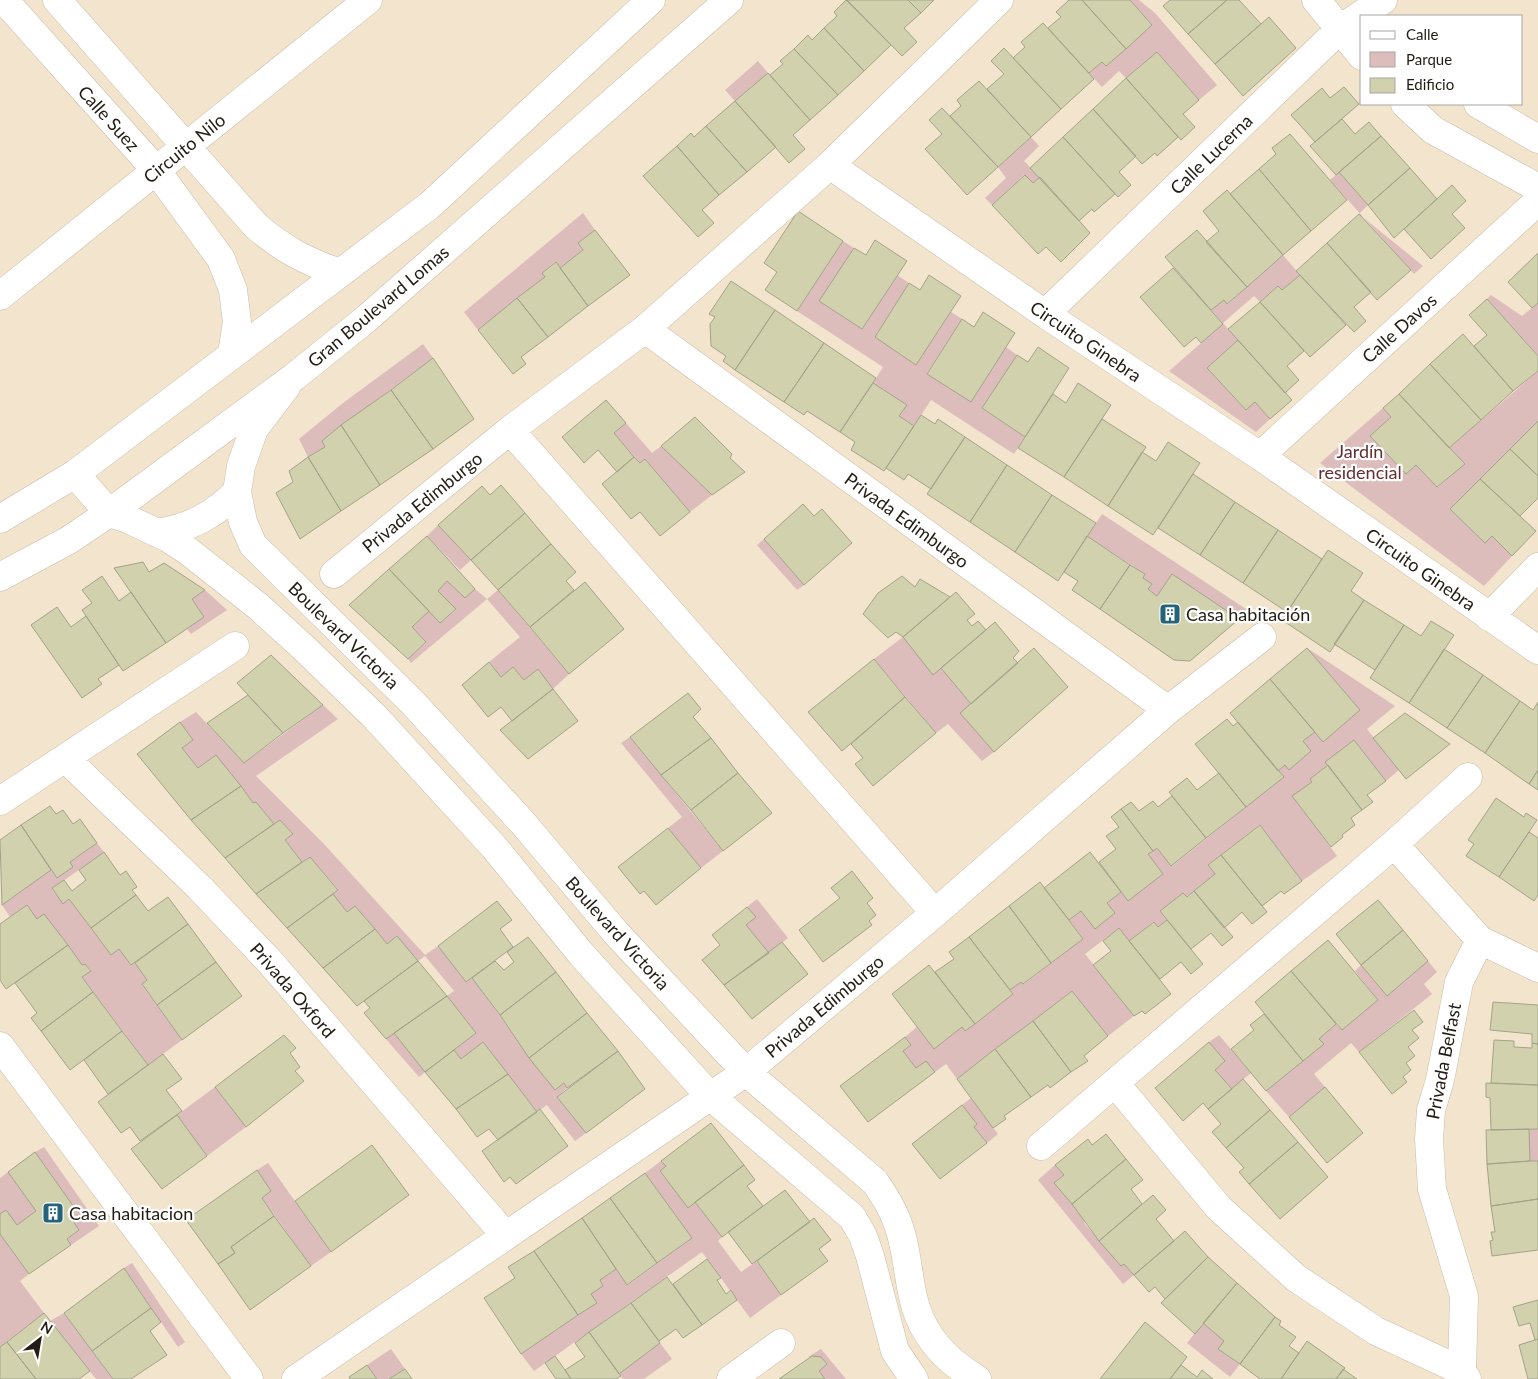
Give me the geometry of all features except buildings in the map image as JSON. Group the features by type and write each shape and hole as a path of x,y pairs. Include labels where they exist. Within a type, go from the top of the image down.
{"street":[{"name":"Calle Suez","path":"4,0 156,170 221,259 234,298 237,322 232,354"},
{"path":"57,0 256,226 274,241 309,262 340,273"},
{"name":"Circuito Nilo","path":"0,296 368,0"},
{"path":"0,519 74,474 430,205 651,0"},
{"name":"Gran Boulevard Lomas","path":"0,577 69,540 109,514 294,377 366,319 729,0"},
{"path":"830,165 999,0"},
{"path":"1316,0 1360,54"},
{"name":"Calle Lucerna","path":"1364,15 1382,5"},
{"name":"Calle Lucerna","path":"1045,314 1340,29 1360,18"},
{"path":"1406,105 1433,130 1538,188"},
{"path":"1480,105 1538,139"},
{"name":"Circuito Ginebra","path":"830,165 1045,314 1260,456 1538,650"},
{"name":"Privada Edimburgo","path":"334,574 510,430 645,329 830,165"},
{"name":"Calle Davos","path":"1260,456 1538,201"},
{"name":"Privada Edimburgo","path":"645,329 1168,710"},
{"name":"Boulevard Victoria","path":"294,377 254,429 241,466 238,492 243,522 253,545 371,660 522,822 616,933 746,1072 875,1182 888,1201 897,1220 916,1309 933,1343 959,1369 977,1379"},
{"path":"510,430 935,913"},
{"path":"74,474 109,514"},
{"path":"157,533 192,525 211,515 238,492"},
{"name":"Boulevard Victoria","path":"109,514 128,519 188,551 259,607 375,717 494,847 582,955 709,1095 852,1217 863,1236 870,1256 895,1351 914,1379"},
{"path":"1489,616 1538,567"},
{"path":"259,607 286,578"},
{"name":"Privada Edimburgo","path":"709,1095 746,1072 935,913 1168,710 1262,637"},
{"path":"0,801 235,646"},
{"name":"Privada Oxford","path":"64,758 199,887 271,963 506,1235"},
{"path":"1041,1146 1394,844 1468,777"},
{"path":"494,847 522,822"},
{"path":"1394,844 1480,940 1538,968"},
{"name":"Privada Belfast","path":"1116,1083 1219,1208 1296,1278 1376,1331 1464,1375 1464,1296 1432,1189 1429,1139 1431,1110 1440,1080 1459,982 1480,940"},
{"path":"0,1046 249,1379"},
{"path":"296,1379 709,1095"},
{"path":"870,1256 903,1242"},
{"path":"731,1379 781,1343"}],"green space":[{"path":"1130,0 1139,0 1155,13 1217,85 1199,100 1157,52 1126,78 1119,71 1102,87 1089,73 1102,62 1106,66 1152,25"},
{"path":"758,61 768,73 735,101 725,90"},
{"path":"1031,137 1039,146 1024,161 1040,177 1033,183 1024,175 992,205 985,198 1006,178 998,167"},
{"path":"1339,172 1368,205 1360,213 1330,180"},
{"path":"583,213 595,230 578,243 583,250 560,268 555,262 542,273 545,277 478,330 464,312"},
{"path":"1364,218 1423,266 1414,274"},
{"path":"843,241 854,248 820,301 862,329 897,275 909,283 875,337 916,365 951,312 962,319 927,373 971,401 1006,347 1017,355 982,408 1025,437 1014,454 931,400 914,426 899,416 906,405 873,383 883,367 797,311"},
{"path":"1283,255 1300,275 1282,290 1278,286 1260,302 1254,296 1223,323 1238,340 1207,368 1246,410 1255,402 1270,419 1256,432 1169,371 1223,324 1211,310 1224,300 1228,304"},
{"path":"1491,295 1522,316 1538,303 1538,356 1487,299"},
{"path":"423,344 433,358 322,441 325,447 308,457 299,439 343,403"},
{"name":"Jardín residencial","path":"1538,371 1538,421 1450,509 1485,543 1492,536 1512,556 1484,586 1320,463 1383,408 1391,417 1370,436 1406,474 1416,465 1438,487 1464,464 1449,448"},
{"path":"626,423 652,453 661,446 712,495 690,512 645,459 640,463 614,433"},
{"path":"1102,514 1249,611 1239,619 1172,574 1157,596 1148,589 1152,584 1143,578 1145,574 1087,536"},
{"path":"438,525 471,560 460,570 427,536"},
{"path":"764,539 804,585 797,590 757,545"},
{"path":"447,581 465,598 475,589 487,599 411,663 408,659 426,643 412,627 429,611 440,623 456,610 438,591"},
{"path":"205,590 227,610 191,634 187,629 204,617 192,599"},
{"path":"498,590 569,674 553,689 538,670 524,680 513,667 501,677 489,662 520,637 487,599"},
{"path":"903,637 941,668 971,704 994,752 982,761 948,724 936,733 874,659"},
{"path":"1307,648 1395,706 1367,729 1399,770 1386,781 1354,740 1326,762 1328,765 1310,779 1312,782 1293,796 1337,856 1302,881 1259,825 1208,865 1215,874 1187,897 1183,893 1160,911 1167,920 1158,927 1153,922 1129,941 1119,928 1085,954 1134,1016 1108,1036 1072,991 957,1079 946,1064 935,1072 926,1061 916,1068 903,1051 911,1045 905,1037 917,1027 934,1049 962,1027 966,1031 1013,994 1010,990 1021,982 1024,984 1083,939 1069,920 1081,911 1096,928 1115,913 1107,903 1121,892 1128,900 1163,874 1148,854 1157,848 1172,866 1284,777 1278,771 1285,765 1289,769 1311,751 1303,741 1315,732 1360,710"},
{"path":"323,705 338,719 256,776 324,844 425,955 438,946 466,982 472,978 555,1089 564,1083 567,1088 557,1097 586,1133 575,1141 547,1105 537,1112 483,1042 461,1059 454,1050 476,1033 447,996 454,991 425,956 418,961 397,937 387,944 355,906 347,912 333,894 338,889 310,857 302,862 285,840 293,834 280,820 274,824 256,802 253,803 216,756 198,768 182,748 193,740 180,722 196,712 244,763"},
{"path":"630,737 723,851 701,868 668,828 682,817 621,743"},
{"path":"97,843 104,852 52,889 63,903 69,899 111,955 119,949 131,965 135,963 147,980 142,985 182,1040 148,1065 82,977 91,970 85,964 82,965 44,914 37,919 10,917 2,905 51,870 57,878 73,867 70,862"},
{"path":"757,899 788,938 769,953 746,925 756,917 747,907"},
{"path":"1428,961 1437,972 1424,984 1432,994 1359,1052 1351,1043 1314,1074 1325,1087 1289,1117 1266,1091 1323,1044 1319,1039 1336,1024 1342,1030 1378,1000 1355,971 1361,965 1387,996"},
{"path":"394,1033 425,1072 419,1077 386,1039"},
{"path":"1219,1035 1251,1073 1232,1089 1215,1070 1225,1061 1209,1042"},
{"path":"215,1087 246,1127 207,1156 177,1115"},
{"path":"971,1098 998,1134 987,1143 974,1127 977,1124 962,1105"},
{"path":"1529,1129 1538,1129 1538,1161 1530,1161"},
{"path":"44,1147 99,1226 71,1245 67,1239 79,1230 69,1215 76,1210 35,1152"},
{"path":"661,1161 666,1166 660,1172 688,1207 695,1202 722,1237 718,1241 741,1272 757,1261 781,1295 750,1318 702,1252 534,1371 521,1354 596,1303 591,1294 603,1286 600,1280 616,1269 628,1285 692,1238 645,1173"},
{"path":"268,1163 331,1252 311,1266 262,1198 257,1170"},
{"path":"1055,1165 1064,1175 1072,1204 1085,1221 1084,1223 1121,1266 1124,1264 1134,1275 1123,1284 1038,1180"},
{"path":"8,1172 36,1211 17,1225 0,1214 0,1178"},
{"path":"0,1234 29,1274 20,1281 44,1313 0,1347"},
{"path":"132,1263 185,1342 178,1347 124,1268"},
{"path":"64,1313 113,1379 96,1379 50,1321"},
{"path":"1203,1323 1224,1341 1218,1349 1240,1364 1230,1377 1187,1343"},
{"path":"660,1343 672,1359 644,1379 623,1379 619,1374"},
{"path":"391,1349 405,1369 389,1379 377,1379 367,1365"},
{"path":"821,1349 846,1379 825,1379 819,1371 827,1364 821,1357 808,1357"}],"place":[{"name":"Casa habitación","path":"1170,614"},
{"name":"Casa habitacion","path":"53,1213"}]}
